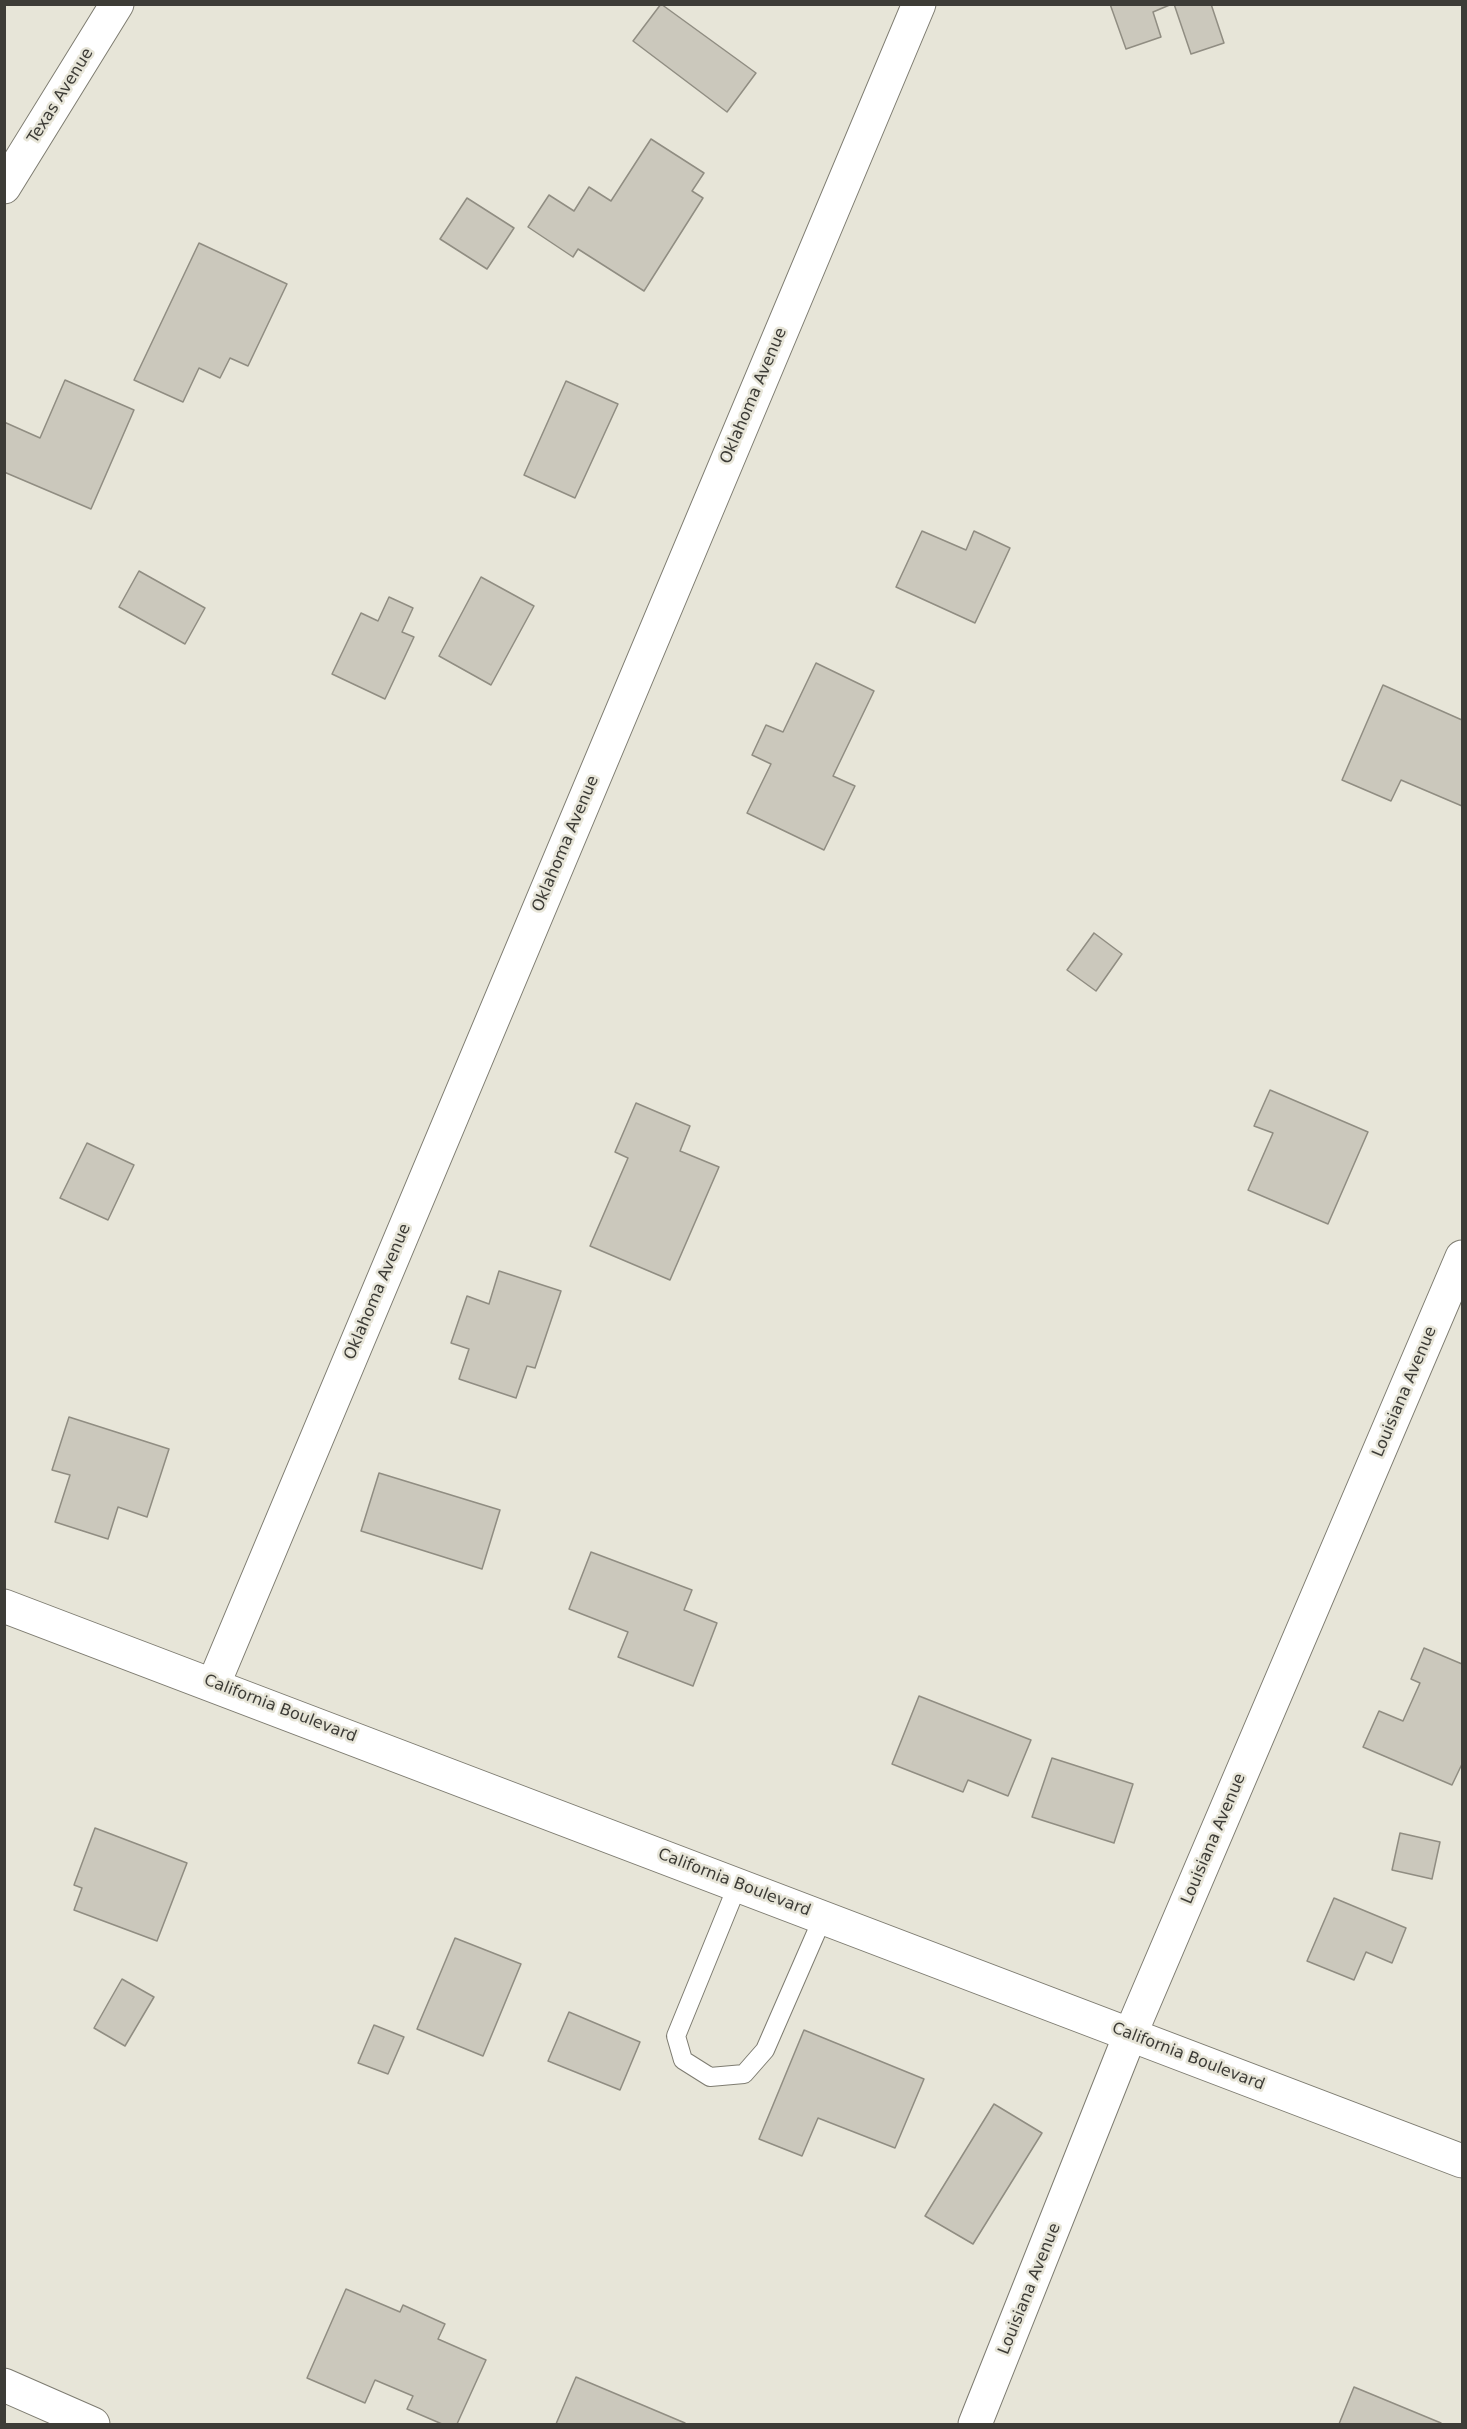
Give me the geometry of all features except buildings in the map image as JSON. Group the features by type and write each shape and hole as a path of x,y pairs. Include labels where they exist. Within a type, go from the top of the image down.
{"street":[{"name":"Texas Avenue","path":"4,187 117,4"},
{"name":"Oklahoma Avenue","path":"213,1683 919,4"},
{"name":"Louisiana Avenue","path":"975,2424 1130,2035 1462,1257"},
{"name":"California Boulevard","path":"4,1606 213,1683 1462,2161"},
{"path":"4,2385 80,2422"}],"lane":[{"path":"738,1884 676,2036 683,2060 710,2076 744,2074 765,2050 823,1917"}]}
